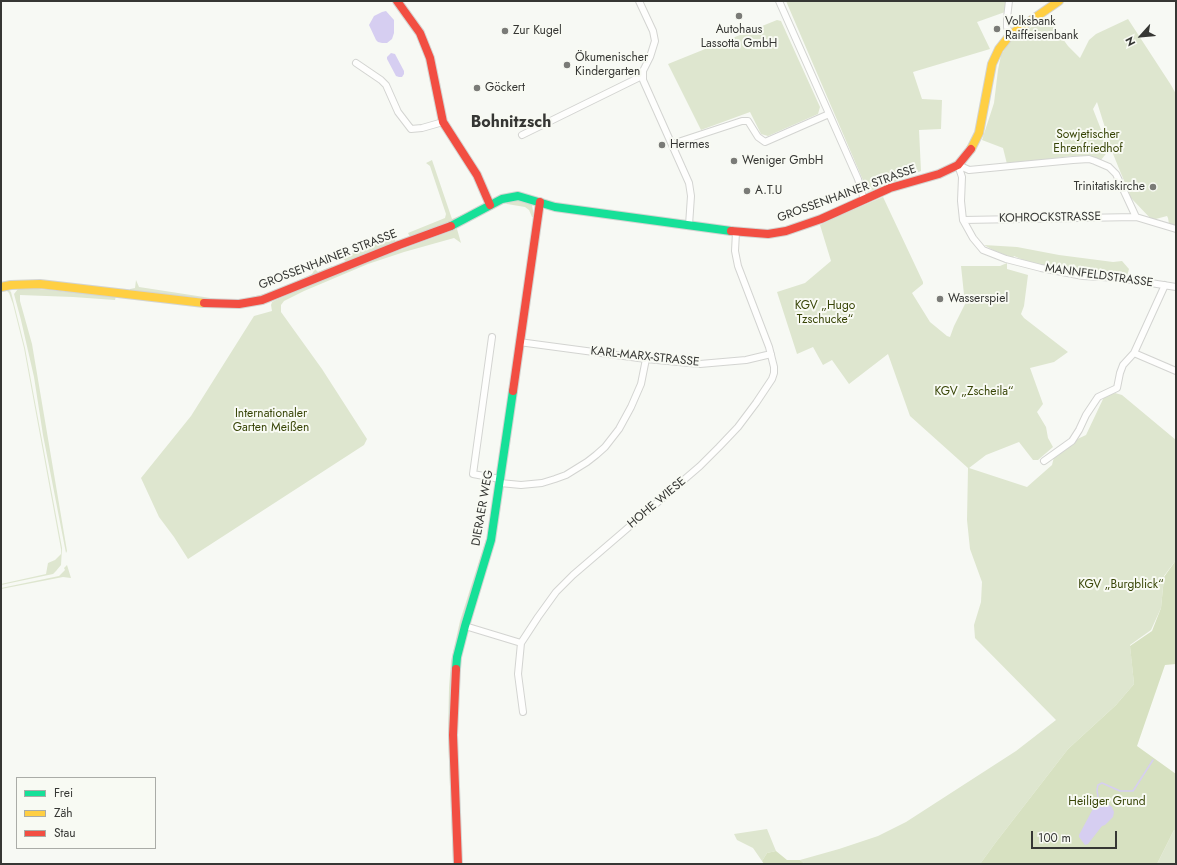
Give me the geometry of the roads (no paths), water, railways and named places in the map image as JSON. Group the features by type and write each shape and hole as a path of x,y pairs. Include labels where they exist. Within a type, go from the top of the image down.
{"main road":[{"path":"397,1 420,33 430,58 443,122 474,169 490,205"},
{"name":"GROSSENHAINER STRASSE","path":"1,287 11,285 40,284 216,304 239,304 262,300 399,245 457,224 502,199 518,196 567,209 736,232 768,234 786,231 821,219 903,183 939,174 958,165 970,151 979,133 994,61 999,49 1010,36 1059,1"},
{"name":"DIERAER WEG","path":"458,864 453,736 457,657 491,540 540,202"}],"street":[{"path":"639,1 653,31 655,41 642,76 645,87 691,189 689,225"},
{"path":"779,1 858,179 864,200"},
{"path":"1009,1 1007,23 1010,36"},
{"path":"356,63 386,85 398,112 410,129 422,128 443,122"},
{"path":"522,135 642,76"},
{"path":"672,144 742,121 748,121 758,137 765,142 829,114"},
{"path":"958,165 969,170 1089,159 1109,167 1116,174 1136,217"},
{"name":"MANNFELDSTRASSE","path":"958,165 962,177 961,201 963,220 973,238 984,250 1006,259 1041,268 1083,276 1119,278 1176,287"},
{"name":"KOHROCKSTRASSE","path":"963,220 1136,217 1176,229"},
{"name":"HOHE WIESE","path":"523,712 518,674 521,643 538,616 556,592 573,575 700,466 738,427 772,379 774,367 771,354 738,266 736,232"},
{"path":"1044,461 1072,441 1098,398 1117,388 1123,365 1134,353 1165,285"},
{"path":"492,337 472,474 521,485 542,483 554,479 571,471 596,455 605,447 631,408 641,384 646,359"},
{"name":"KARL-MARX-STRASSE","path":"519,342 682,363 717,363 746,360 771,354"},
{"path":"1134,353 1176,371"},
{"path":"465,626 521,643"}],"waterway":[{"path":"1098,797 1098,785 1102,783 1120,791 1133,791 1153,760"}],"place":[{"name":"Autohaus Lassotta GmbH","path":"739,16"},
{"name":"Volksbank Raiffeisenbank","path":"997,29"},
{"name":"Zur Kugel","path":"505,31"},
{"name":"Ökumenischer Kindergarten","path":"567,65"},
{"name":"Göckert","path":"477,88"},
{"name":"Hermes","path":"662,145"},
{"name":"Weniger GmbH","path":"734,161"},
{"name":"Trinitatiskirche","path":"1153,187"},
{"name":"A.T.U","path":"747,191"},
{"name":"Wasserspiel","path":"940,299"}],"district":[{"name":"Bohnitzsch","path":"511,123"}],"park label":[{"name":"Sowjetischer Ehrenfriedhof","path":"1088,142"},
{"name":"KGV „Hugo Tzschucke“","path":"825,313"},
{"name":"KGV „Zscheila“","path":"974,392"},
{"name":"Internationaler Garten Meißen","path":"271,421"},
{"name":"KGV „Burgblick“","path":"1121,585"},
{"name":"Heiliger Grund","path":"1107,802"}]}
